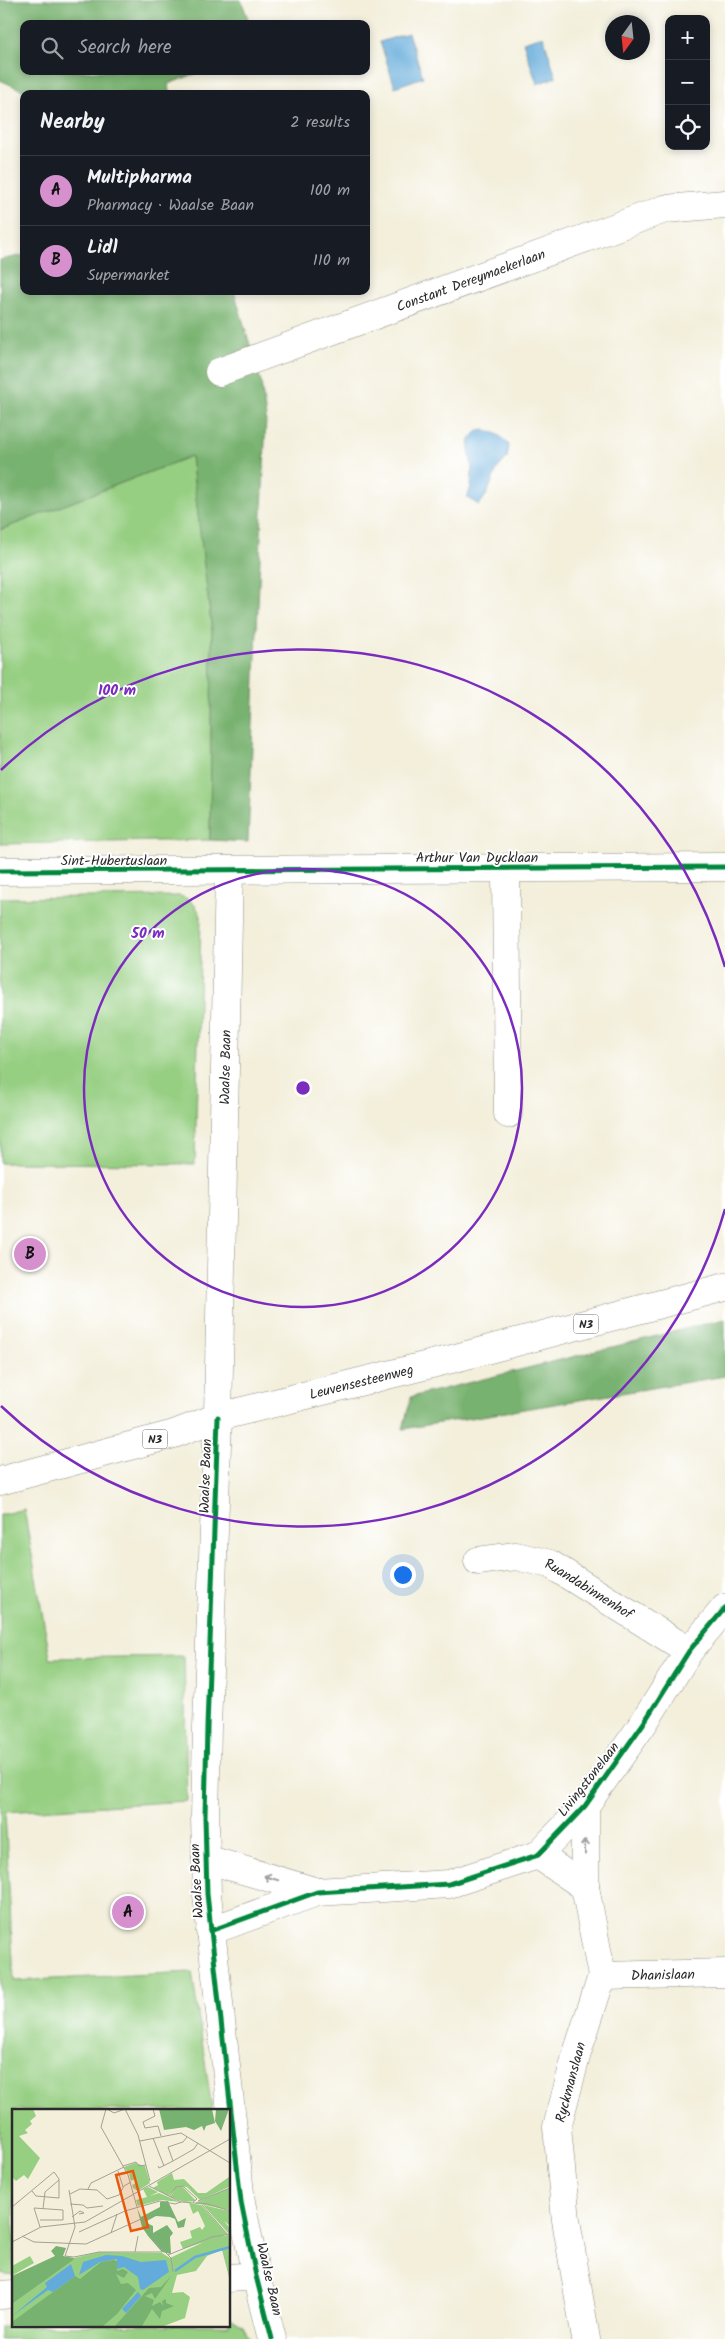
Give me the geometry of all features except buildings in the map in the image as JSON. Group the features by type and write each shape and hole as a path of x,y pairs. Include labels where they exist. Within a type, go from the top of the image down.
{"street":[{"name":"Constant Dereymaekerlaan","path":"219,372 665,209 725,204"},
{"name":"Arthur Van Dycklaan","path":"229,870 725,867"},
{"path":"506,868 508,1114"},
{"name":"Sint-Hubertuslaan","path":"0,871 229,870"},
{"name":"Waalse Baan","path":"229,870 218,1418 207,1727 206,1859 210,1931 241,2202 256,2276 272,2339"},
{"name":"Leuvensesteenweg","path":"0,1481 174,1434 218,1418 725,1287"},
{"name":"Ruandabinnenhof","path":"478,1562 516,1556 550,1564 688,1651"},
{"name":"Livingstonelaan","path":"210,1931 317,1892 449,1884 538,1855 585,1806 643,1724 688,1651 725,1608"},
{"name":"Ryckmanslaan","path":"585,1806 585,1887 602,1976 577,2053 557,2127 566,2220 586,2339"},
{"path":"538,1855 585,1887"},
{"name":"Livingstonelaan","path":"206,1859 317,1892"},
{"name":"Dhanislaan","path":"602,1976 725,1973"},
{"path":"230,2278 256,2276"}],"green space":[{"path":"0,0 241,0 248,20 20,20 20,75 192,75 168,84 170,90 22,90 0,80"},
{"path":"20,256 20,295 235,295 261,382 266,418 248,842 210,840 212,631 191,456 0,530 0,260"},
{"path":"191,456 212,631 210,840 0,844 0,530"},
{"path":"180,896 193,903 201,916 195,1164 0,1163 0,898"},
{"path":"725,1319 725,1376 403,1429 411,1397"},
{"path":"24,1509 50,1658 184,1656 187,1801 5,1812 14,1981 192,1972 212,2109 12,2109 12,2275 0,2273 0,1515"},
{"path":"230,2318 243,2326 250,2339 0,2339 0,2326 230,2326"}],"water":[{"path":"408,33 423,77 395,87 380,42"},
{"path":"543,36 556,77 537,84 523,42"},
{"path":"478,430 495,433 509,445 507,458 497,469 487,494 479,505 467,498 471,487 472,470 469,448 470,440"}],"cycle path":[{"path":"0,871 725,867"},
{"path":"218,1417 207,1727 205,1817 207,1894 241,2202 256,2276 272,2339"},
{"path":"210,1931 317,1892 449,1884 538,1855 585,1806 643,1724 689,1651 725,1608"}],"place":[{"name":"Lidl","path":"30,1254"},
{"name":"Multipharma","path":"128,1912"}]}
